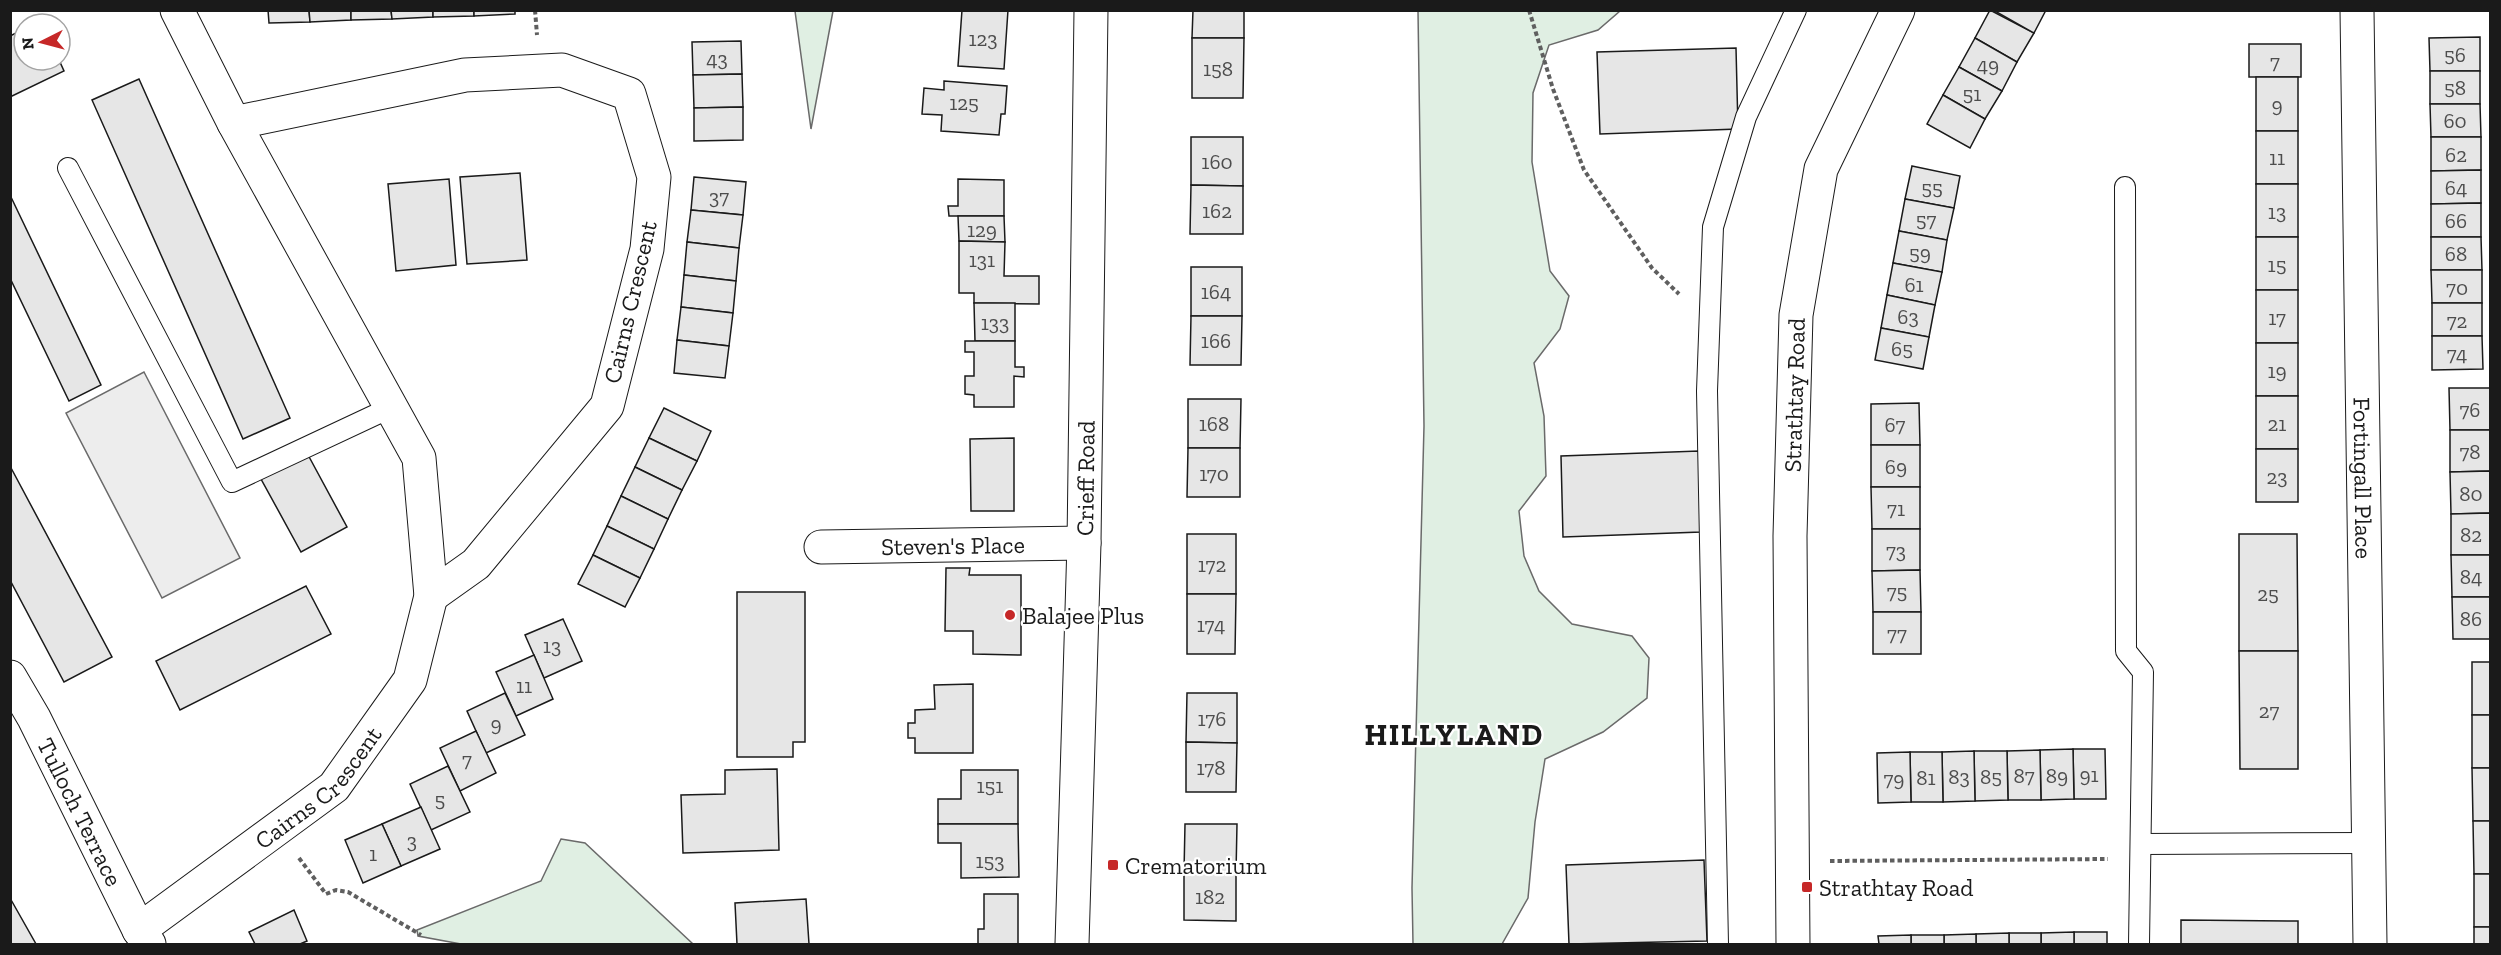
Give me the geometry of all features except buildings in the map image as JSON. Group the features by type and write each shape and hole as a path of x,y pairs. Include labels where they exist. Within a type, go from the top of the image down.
{"street":[{"name":"Cairns Crescent","path":"144,937 277,829 334,787 410,680 431,596 419,458 393,407 234,123 177,10"},
{"name":"Crieff Road","path":"1072,945 1084,543 1091,10"},
{"name":"Strathtay Road","path":"1793,945 1790,536 1796,315 1821,169 1898,10"},
{"name":"Fortingall Place","path":"2357,10 2370,945"},
{"name":"Cairns Crescent","path":"234,123 465,75 562,70 630,94 654,177 647,249 607,406 477,564 431,596"},
{"name":"Steven's Place","path":"821,547 1084,543"},
{"name":"Tulloch Terrace","path":"10,677 22,724 144,937"}],"lane":[{"path":"1718,945 1707,391 1713,227 1746,117 1796,10"},
{"path":"68,168 232,482 393,407"},
{"path":"2125,187 2126,651 2143,672 2139,945"},
{"path":"2142,851 2369,843"}],"path":[{"path":"1529,10 1553,89 1584,170 1652,268 1710,323"},
{"path":"277,829 326,894 336,890 348,892 421,935"},
{"path":"1793,861 2142,851"}],"green space":[{"path":"795,11 833,11 811,129"},
{"path":"1418,11 1620,11 1598,30 1549,45 1533,93 1532,162 1550,271 1569,296 1560,329 1534,363 1544,416 1546,476 1519,511 1524,556 1539,591 1572,624 1632,636 1649,658 1647,698 1603,732 1545,759 1535,822 1528,898 1502,944 1413,944 1412,888 1424,426"},
{"path":"561,839 585,843 693,944 461,944 418,936 417,930 541,881"}],"shaded area":[{"path":"144,372 240,558 162,598 66,413"}],"place":[{"name":"Balajee Plus","path":"1010,615"},
{"name":"Crematorium","path":"1113,865"},
{"name":"Strathtay Road","path":"1807,887"}],"district":[{"name":"HILLYLAND","path":"1454,735"}]}
